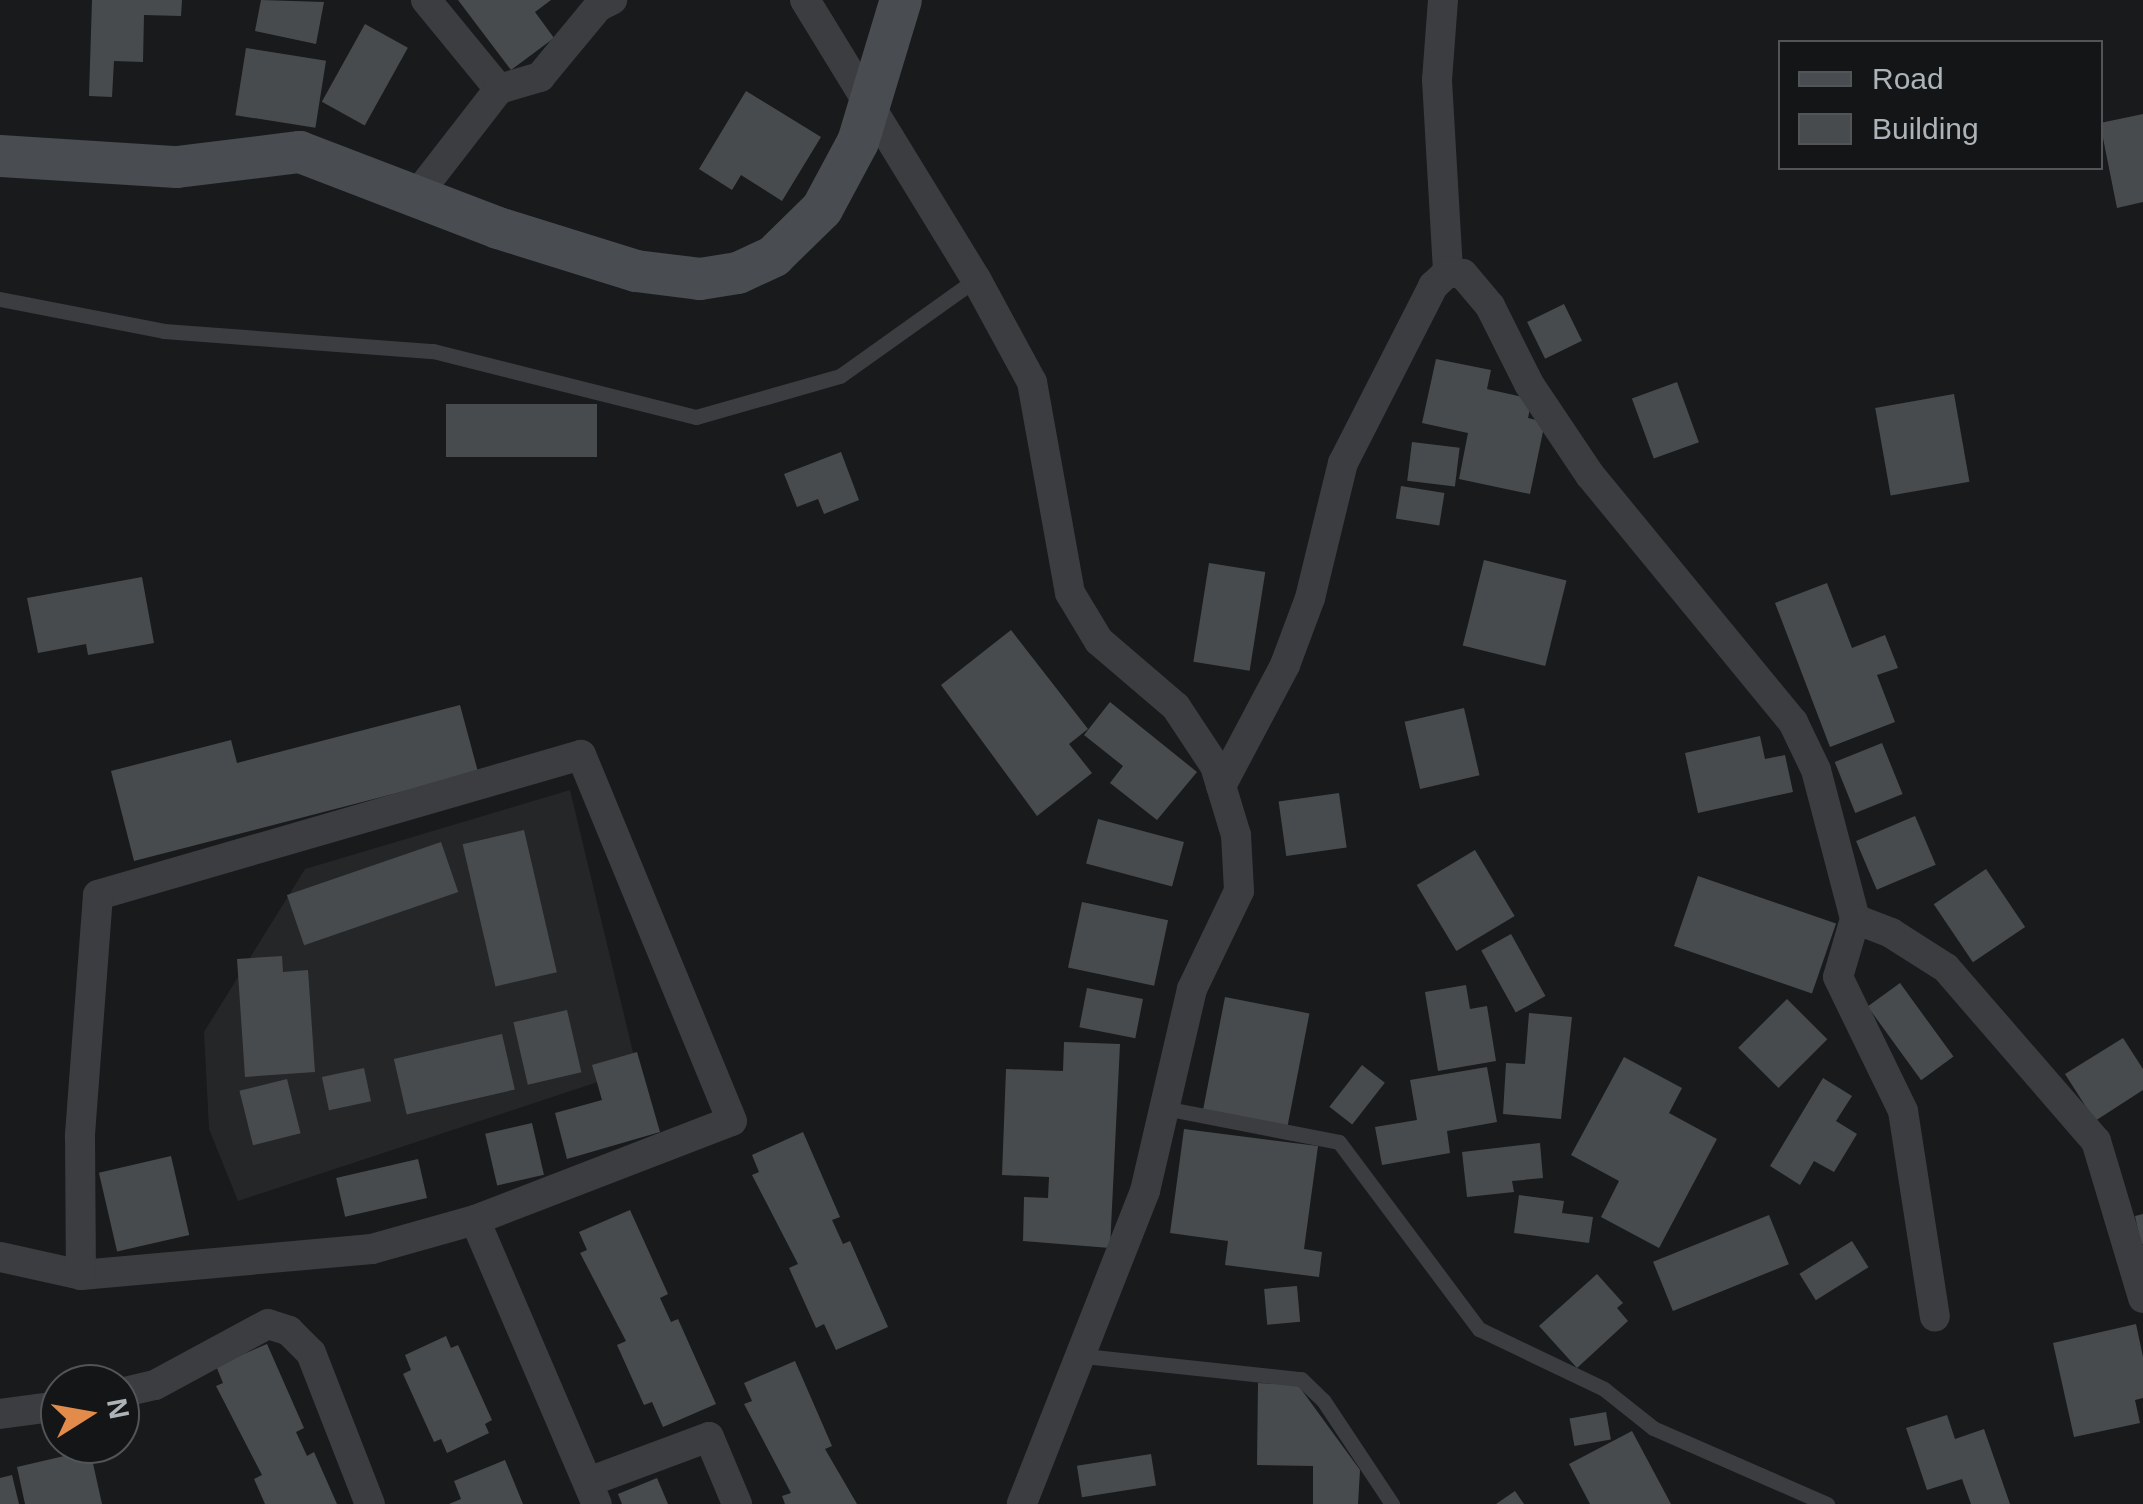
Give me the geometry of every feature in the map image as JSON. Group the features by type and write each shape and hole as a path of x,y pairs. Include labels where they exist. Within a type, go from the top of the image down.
{"main road":[{"path":"0,156 177,167 300,152 636,271 700,279 738,273 774,256 822,209 870,107 901,0"}],"street":[{"path":"426,0 498,89"},
{"path":"416,196 498,89 540,77 598,6 612,0"},
{"path":"805,0 976,279 1032,382 1070,593 1099,641 1176,707 1221,786 1236,835 1239,890 1192,989 1145,1191 1084,1356 1022,1504"},
{"path":"1221,786 1284,665 1310,598 1343,463 1433,286 1448,272 1438,80 1443,0"},
{"path":"1448,272 1463,274 1490,306 1529,384 1590,475 1794,722 1840,845 1855,919 1838,977 1903,1111 1936,1317"},
{"path":"0,1257 81,1274 281,1262 372,1249 475,1220 732,1121 581,755 98,895 80,1136 81,1274"},
{"path":"1855,919 1891,933 1946,968 2096,1141 2143,1298"},
{"path":"475,1220 592,1493 709,1436 737,1504"},
{"path":"140,1389 156,1385 268,1324 289,1330 312,1353 370,1504"},
{"path":"0,1414 40,1409"}],"lane":[{"path":"0,299 164,331 434,351 696,417 840,376 976,279"},
{"path":"1164,1108 1339,1142 1479,1328 1604,1388 1669,1436 1827,1504"},
{"path":"1084,1356 1301,1379 1323,1400 1392,1504"}],"shaded area":[{"path":"570,790 637,1069 238,1201 209,1129 204,1032 305,869"}],"building":[{"path":"92,0 182,0 181,16 144,15 143,62 114,61 112,97 89,96"},
{"path":"261,0 324,2 316,44 255,31"},
{"path":"458,0 551,0 535,12 554,38 511,70"},
{"path":"365,24 408,48 365,126 322,102"},
{"path":"246,48 326,61 315,128 235,115"},
{"path":"746,91 821,137 782,201 741,175 732,190 699,169"},
{"path":"2143,114 2143,202 2117,208 2103,122"},
{"path":"1564,304 1582,341 1545,359 1527,322"},
{"path":"1436,359 1491,370 1487,389 1532,399 1528,418 1545,422 1530,494 1459,479 1468,433 1422,423"},
{"path":"1677,382 1699,442 1654,459 1632,398"},
{"path":"1954,394 1969,482 1891,496 1875,408"},
{"path":"446,404 597,404 597,457 446,457"},
{"path":"1412,442 1460,448 1455,487 1407,481"},
{"path":"841,452 859,500 824,514 818,499 797,507 784,474"},
{"path":"1401,486 1444,493 1439,525 1396,519"},
{"path":"1484,560 1566,581 1545,666 1463,645"},
{"path":"1209,563 1265,572 1250,671 1193,662"},
{"path":"142,577 154,643 88,655 86,644 38,653 27,598"},
{"path":"1827,583 1852,648 1885,635 1898,668 1877,675 1895,722 1830,747 1775,603"},
{"path":"1011,630 1088,729 1069,744 1092,773 1037,816 941,685"},
{"path":"1110,702 1197,772 1157,820 1110,783 1123,766 1084,735"},
{"path":"460,705 478,772 134,861 111,771 231,740 237,763"},
{"path":"1464,708 1480,775 1420,789 1405,722"},
{"path":"1760,736 1765,759 1785,755 1793,792 1698,813 1685,753"},
{"path":"1882,743 1903,794 1855,813 1835,762"},
{"path":"1339,793 1347,847 1286,856 1279,801"},
{"path":"1915,816 1936,865 1877,890 1856,841"},
{"path":"1098,819 1184,842 1172,886 1086,863"},
{"path":"524,830 557,972 495,986 463,844"},
{"path":"441,842 458,892 304,945 287,895"},
{"path":"1475,850 1515,916 1456,951 1417,885"},
{"path":"1986,869 2025,927 1973,962 1934,904"},
{"path":"1698,876 1836,924 1812,994 1674,946"},
{"path":"1082,902 1168,920 1154,986 1068,968"},
{"path":"1511,934 1545,996 1516,1013 1481,950"},
{"path":"282,956 283,972 308,970 315,1072 245,1077 237,959"},
{"path":"1900,983 1953,1057 1921,1080 1868,1007"},
{"path":"1466,985 1470,1009 1487,1006 1496,1061 1438,1071 1425,992"},
{"path":"1087,988 1143,999 1135,1038 1079,1027"},
{"path":"1225,997 1309,1013 1287,1129 1202,1113"},
{"path":"1787,999 1827,1039 1779,1088 1738,1048"},
{"path":"567,1010 581,1072 528,1085 513,1022"},
{"path":"1529,1013 1572,1017 1561,1119 1503,1114 1506,1063 1525,1064"},
{"path":"502,1034 515,1090 407,1115 394,1059"},
{"path":"2123,1038 2143,1069 2143,1090 2095,1121 2065,1074"},
{"path":"1064,1042 1120,1044 1110,1248 1023,1241 1024,1197 1048,1198 1049,1177 1002,1175 1006,1069 1063,1071"},
{"path":"637,1052 660,1132 567,1159 555,1113 602,1100 592,1065"},
{"path":"1624,1057 1682,1088 1669,1113 1717,1139 1659,1248 1601,1217 1619,1181 1571,1155"},
{"path":"1362,1065 1385,1083 1352,1125 1329,1107"},
{"path":"1487,1067 1497,1122 1447,1131 1450,1153 1382,1165 1375,1127 1417,1120 1410,1080"},
{"path":"364,1068 371,1101 329,1110 322,1077"},
{"path":"1823,1078 1852,1096 1836,1121 1857,1134 1834,1172 1814,1161 1800,1185 1770,1166"},
{"path":"287,1079 301,1133 253,1145 239,1091"},
{"path":"532,1123 544,1175 497,1185 485,1134"},
{"path":"1184,1129 1318,1146 1304,1249 1322,1252 1319,1277 1225,1265 1228,1241 1170,1233"},
{"path":"803,1132 840,1217 832,1220 843,1244 850,1241 888,1327 836,1350 824,1324 816,1328 789,1268 798,1264 752,1175 759,1172 752,1155"},
{"path":"1540,1143 1543,1178 1512,1181 1514,1192 1467,1197 1462,1152"},
{"path":"171,1156 189,1235 117,1252 99,1173"},
{"path":"418,1159 427,1198 345,1217 336,1178"},
{"path":"1519,1195 1564,1201 1562,1213 1593,1217 1589,1243 1514,1233"},
{"path":"630,1210 668,1294 660,1298 671,1322 678,1319 716,1404 663,1427 652,1402 644,1405 617,1345 626,1341 580,1253 587,1250 579,1232"},
{"path":"2143,1214 2143,1244 2141,1244 2135,1216"},
{"path":"1769,1215 1789,1264 1673,1311 1653,1262"},
{"path":"1852,1241 1868,1267 1816,1300 1799,1274"},
{"path":"1597,1274 1623,1303 1617,1308 1628,1321 1577,1368 1539,1326"},
{"path":"1297,1286 1300,1322 1267,1325 1264,1289"},
{"path":"2136,1324 2143,1357 2143,1398 2135,1400 2140,1423 2074,1437 2053,1343"},
{"path":"446,1336 451,1348 458,1345 492,1420 485,1424 489,1433 447,1453 441,1439 434,1442 403,1374 411,1370 405,1355"},
{"path":"267,1344 304,1428 296,1432 307,1456 314,1452 337,1504 265,1504 254,1479 262,1475 216,1386 223,1383 216,1366"},
{"path":"795,1361 832,1446 825,1449 857,1504 785,1504 782,1496 791,1493 744,1404 752,1401 744,1383"},
{"path":"1258,1383 1298,1385 1360,1470 1358,1504 1313,1504 1313,1466 1257,1465"},
{"path":"1606,1412 1611,1440 1574,1446 1570,1418"},
{"path":"1947,1415 1955,1439 1984,1429 2010,1504 1971,1504 1962,1479 1927,1490 1906,1428"},
{"path":"1632,1431 1671,1504 1590,1504 1569,1464"},
{"path":"1151,1454 1156,1486 1082,1497 1077,1466"},
{"path":"505,1460 523,1504 449,1504 461,1499 454,1481"},
{"path":"40,1462 93,1464 102,1504 25,1504 17,1467"},
{"path":"12,1475 19,1504 0,1504 0,1478"},
{"path":"657,1478 668,1504 622,1504 618,1494"},
{"path":"1515,1491 1524,1504 1496,1504"}]}
